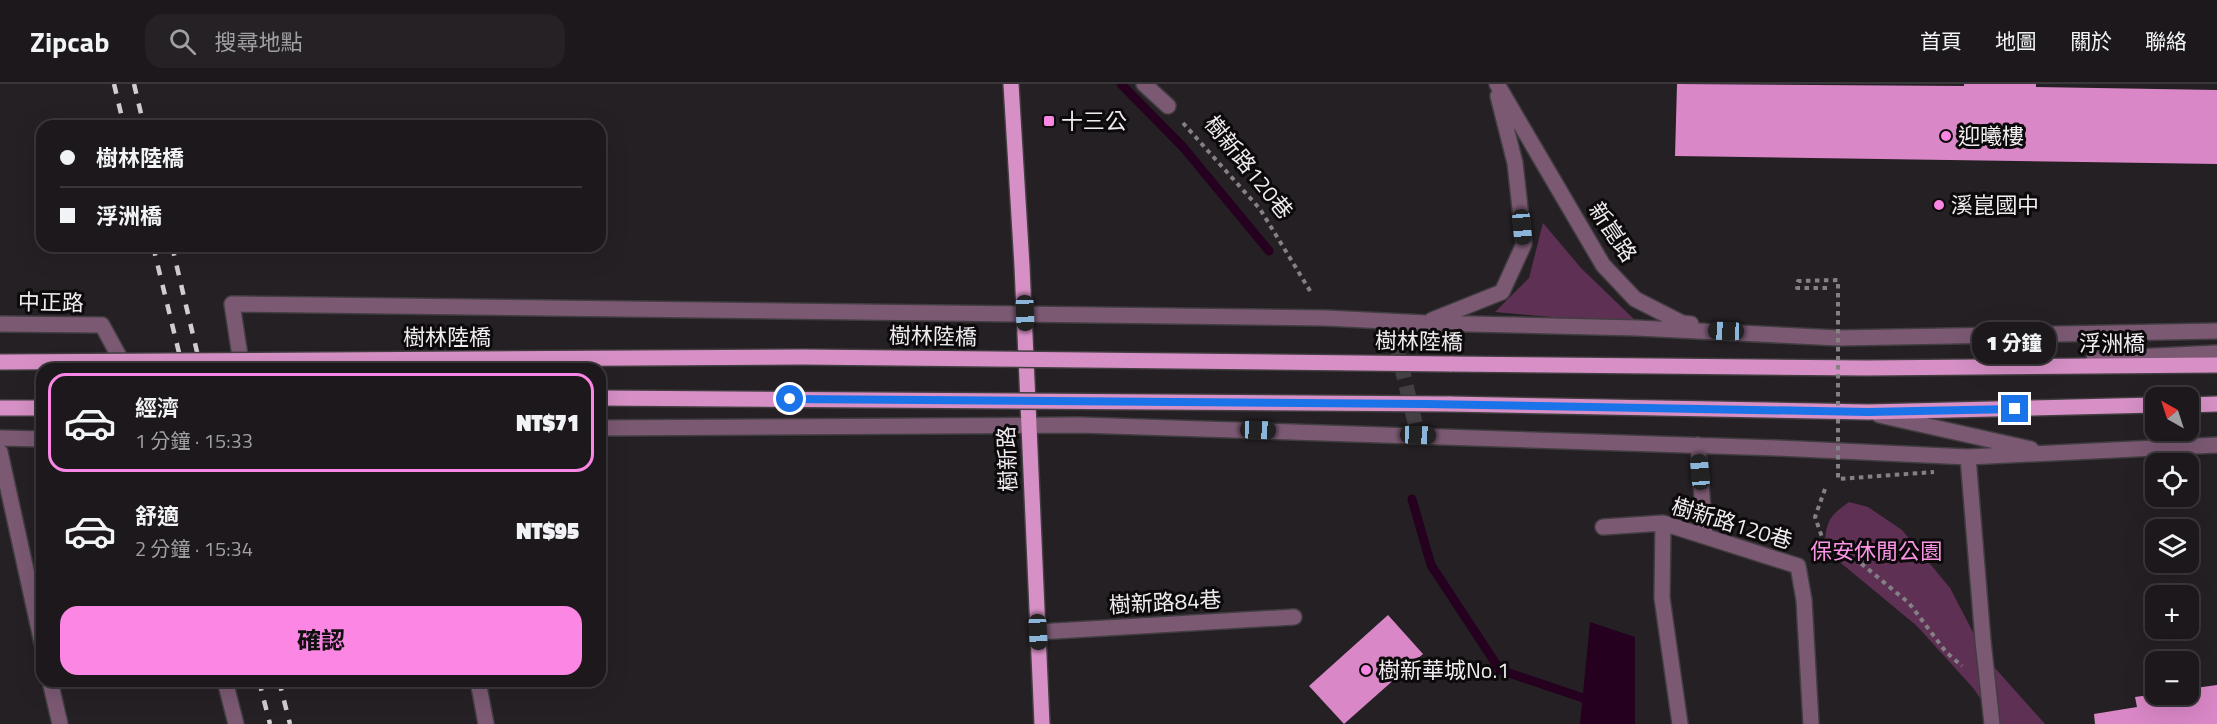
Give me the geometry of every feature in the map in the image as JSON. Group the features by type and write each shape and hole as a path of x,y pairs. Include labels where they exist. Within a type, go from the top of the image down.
{"main road":[{"name":"樹新路","path":"1011,84 1025,313 1042,724"},
{"name":"樹林陸橋","path":"0,362 803,357 1866,368 1970,367"},
{"name":"浮洲橋","path":"1970,367 2217,365"},
{"path":"606,398 1449,404 1868,412 2145,405"},
{"path":"2199,405 2217,404"},
{"path":"0,408 36,408"}],"street":[{"path":"1144,84 1168,106"},
{"name":"新崑路","path":"1426,323 1502,292 1524,244 1515,163 1496,84"},
{"name":"新崑路","path":"1496,84 1603,265 1635,299 1682,323 1748,332"},
{"path":"241,363 232,304 1390,319 1426,323 1748,332 1838,338 2217,331"},
{"name":"中正路","path":"0,324 102,325 123,363"},
{"path":"1866,368 2217,353"},
{"path":"1868,412 2050,453"},
{"path":"606,428 1028,424 1698,445 1968,457 2217,445"},
{"path":"0,438 36,439"},
{"path":"1698,445 1705,535"},
{"path":"0,452 36,616"},
{"path":"1968,457 1992,724"},
{"path":"1663,523 1662,598 1680,724"},
{"name":"樹新路120巷","path":"1603,527 1663,523 1798,566 1804,600 1810,724"},
{"name":"樹新路84巷","path":"1038,632 1294,617"},
{"path":"51,687 60,724"},
{"path":"227,687 236,724"},
{"path":"479,687 486,724"}],"path":[{"name":"樹新路120巷","path":"1168,106 1260,209 1326,318"},
{"path":"1827,288 1797,288 1798,281 1839,280 1838,479 1934,472"},
{"path":"1825,489 1815,517 1823,540 1863,565 1909,603 1946,652 1988,688"}],"green space":[{"path":"1543,223 1581,268 1640,325 1495,312 1529,278"},
{"name":"保安休閒公園","path":"1849,502 1868,507 1902,530 1950,588 1987,659 2045,724 1997,724 1974,689 1917,626 1824,549 1829,521"}],"shaded area":[{"path":"1590,622 1635,637 1635,724 1580,724"}],"building":[{"name":"迎曦樓","path":"1677,84 1964,86 1964,84 2036,84 2036,87 2217,90 2217,164 1675,156"},
{"name":"樹新華城No.1","path":"1388,615 1423,654 1344,724 1309,686"},
{"path":"2217,685 2217,724 2095,724 2094,714 2137,707 2135,697 2145,696 2145,705 2199,705 2199,687"}],"waterway":[{"path":"1121,84 1183,147 1269,251"},
{"path":"1412,499 1431,565 1500,670 1592,701"}],"tunnel":[{"path":"1390,319 1418,435"}],"railway":[{"path":"114,84 123,120"},
{"path":"134,84 143,120"},
{"path":"154,252 182,363"},
{"path":"173,252 200,363"},
{"path":"261,687 270,724"},
{"path":"281,687 290,724"}],"place":[{"name":"十三公","path":"1049,121"},
{"name":"迎曦樓","path":"1946,136"},
{"name":"溪崑國中","path":"1939,205"},
{"name":"樹新華城No.1","path":"1366,670"}],"route":[{"path":"790,399 1426,404 1868,412 2015,409"}]}
